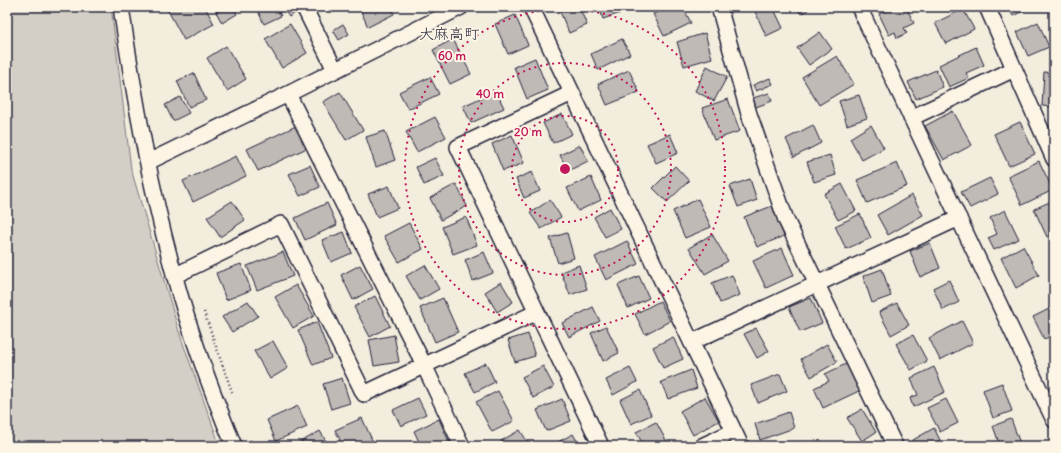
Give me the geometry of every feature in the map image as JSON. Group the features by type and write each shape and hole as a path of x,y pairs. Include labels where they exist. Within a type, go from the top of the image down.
{"street":[{"path":"121,7 148,162 174,276 208,383 234,446"},
{"path":"304,7 335,70"},
{"path":"148,162 461,7"},
{"path":"531,7 741,446"},
{"path":"719,7 749,114 786,220 895,446"},
{"path":"859,7 1054,420"},
{"path":"987,7 1054,157"},
{"path":"911,118 1014,69"},
{"path":"572,93 458,147 601,446"},
{"path":"288,94 424,365 462,446"},
{"path":"692,342 958,218"},
{"path":"174,276 281,224 364,394 537,312"},
{"path":"702,446 734,431"}],"path":[{"path":"203,309 234,396"},
{"path":"250,439 253,446"}],"shaded area":[{"path":"7,7 111,7 131,169 180,335 220,446 7,446"}],"building":[{"path":"166,7 205,7 214,24 184,40"},
{"path":"224,7 233,7 237,14 222,23 216,12"},
{"path":"256,7 277,7 281,16 264,24"},
{"path":"282,7 296,7 298,11 289,17"},
{"path":"359,7 391,7 394,14 368,27"},
{"path":"558,7 579,7 587,25 569,33"},
{"path":"599,7 622,7 623,12 603,19"},
{"path":"669,7 683,7 691,23 664,36 653,14"},
{"path":"753,7 773,7 783,28 766,36"},
{"path":"796,7 812,7 801,14"},
{"path":"893,7 906,7 914,23 904,28 907,33 897,38 895,32 889,35 879,14"},
{"path":"1008,7 1031,7 1013,16"},
{"path":"1049,7 1054,7 1054,17"},
{"path":"963,9 974,29 946,44 935,23"},
{"path":"515,15 528,45 508,54 495,24"},
{"path":"1038,22 1049,47 1028,56 1017,32"},
{"path":"290,24 307,53 282,68 265,39"},
{"path":"343,24 349,34 339,40 333,30"},
{"path":"820,32 832,49 809,65 797,48"},
{"path":"705,33 712,58 684,66 677,42"},
{"path":"453,39 471,74 450,84 433,50"},
{"path":"622,39 630,54 598,70 591,54"},
{"path":"226,46 246,79 227,91 207,58"},
{"path":"976,47 984,65 966,73 969,78 949,87 939,65"},
{"path":"837,56 854,84 819,105 802,77"},
{"path":"535,58 548,90 527,99 514,67"},
{"path":"707,66 727,77 714,101 695,91"},
{"path":"629,70 639,92 607,105 598,84"},
{"path":"936,70 943,87 916,99 908,82"},
{"path":"1044,72 1054,73 1054,107 1042,106"},
{"path":"194,73 206,100 189,107 177,81"},
{"path":"430,77 439,94 408,109 399,92"},
{"path":"770,78 773,84 756,91 753,85"},
{"path":"496,91 504,108 471,123 463,106"},
{"path":"340,92 363,130 346,140 323,102"},
{"path":"769,93 772,101 756,107 753,98"},
{"path":"859,95 867,118 847,125 839,101"},
{"path":"180,97 189,113 173,121 165,105"},
{"path":"728,99 740,131 714,140 702,108"},
{"path":"953,111 972,145 944,160 925,126"},
{"path":"562,114 572,134 553,143 543,123"},
{"path":"435,117 446,137 417,152 406,132"},
{"path":"1020,122 1035,154 1009,166 994,134"},
{"path":"813,125 821,143 794,157 786,139"},
{"path":"871,125 884,148 862,160 850,138"},
{"path":"296,126 307,148 258,171 247,149"},
{"path":"385,131 395,160 376,167 366,137"},
{"path":"670,134 678,153 656,163 647,144"},
{"path":"512,135 524,163 503,171 492,144"},
{"path":"580,145 588,161 568,171 560,155"},
{"path":"830,155 836,175 814,182 807,162"},
{"path":"236,156 246,176 193,202 183,181"},
{"path":"435,158 444,176 424,185 416,167"},
{"path":"1039,161 1053,190 1022,205 1008,176"},
{"path":"897,163 907,186 867,203 857,180"},
{"path":"310,165 320,187 300,196 289,174"},
{"path":"675,166 689,181 667,202 653,188"},
{"path":"532,172 540,191 524,198 516,179"},
{"path":"591,177 601,200 578,211 567,188"},
{"path":"990,178 998,194 970,208 961,192"},
{"path":"750,179 757,200 738,207 730,186"},
{"path":"456,184 467,206 441,220 430,198"},
{"path":"842,184 856,211 838,220 824,194"},
{"path":"389,186 398,208 377,217 368,194"},
{"path":"912,195 923,215 888,235 877,215"},
{"path":"698,199 711,227 685,238 673,211"},
{"path":"550,200 561,217 541,229 530,213"},
{"path":"1054,200 1054,234 1047,237 1034,209"},
{"path":"232,201 245,220 220,237 207,217"},
{"path":"327,203 337,225 305,240 295,218"},
{"path":"772,206 784,236 757,247 744,217"},
{"path":"610,208 621,229 605,237 594,217"},
{"path":"1005,210 1019,239 994,250 988,238 997,234 990,218"},
{"path":"860,214 871,238 846,249 835,226"},
{"path":"466,217 477,245 453,254 442,227"},
{"path":"409,223 423,249 399,262 384,236"},
{"path":"344,232 352,253 331,262 322,240"},
{"path":"567,233 574,258 558,263 550,238"},
{"path":"712,234 728,261 705,274 689,248"},
{"path":"627,241 638,264 606,280 595,257"},
{"path":"930,243 940,268 920,277 910,251"},
{"path":"1023,246 1039,275 1016,288 1001,258"},
{"path":"782,248 794,275 766,288 753,261"},
{"path":"283,252 293,276 257,290 247,266"},
{"path":"484,252 493,273 473,281 465,260"},
{"path":"241,264 251,290 226,300 216,273"},
{"path":"360,265 373,289 353,300 341,275"},
{"path":"425,265 439,289 420,300 406,276"},
{"path":"579,265 587,289 570,295 561,272"},
{"path":"882,269 891,296 872,303 863,276"},
{"path":"732,275 740,295 720,303 712,283"},
{"path":"639,276 649,298 628,308 618,285"},
{"path":"949,280 959,302 943,310 933,288"},
{"path":"501,282 513,302 497,312 485,292"},
{"path":"296,285 314,316 293,328 275,297"},
{"path":"375,296 390,326 370,337 354,307"},
{"path":"443,298 458,332 435,342 420,308"},
{"path":"811,298 822,323 800,332 789,307"},
{"path":"248,301 258,316 232,332 222,317"},
{"path":"660,301 670,321 645,334 635,314"},
{"path":"897,303 909,325 891,335 879,312"},
{"path":"593,307 600,321 569,337 562,323"},
{"path":"1053,307 1054,335 1044,339 1033,317"},
{"path":"962,321 973,343 940,360 929,338"},
{"path":"317,322 331,358 313,365 298,330"},
{"path":"606,326 619,353 603,361 591,333"},
{"path":"756,328 769,351 757,358 744,334"},
{"path":"528,334 535,356 515,362 508,340"},
{"path":"394,335 399,362 374,366 369,340"},
{"path":"913,335 927,361 911,370 896,344"},
{"path":"673,337 683,359 663,368 653,347"},
{"path":"273,341 288,368 270,379 254,351"},
{"path":"827,344 837,362 811,377 801,359"},
{"path":"486,363 495,382 475,392 465,373"},
{"path":"848,363 861,390 823,408 814,388 829,381 825,374"},
{"path":"543,366 554,387 533,398 522,377"},
{"path":"934,367 945,392 913,407 910,398 918,395 911,378"},
{"path":"630,368 637,382 613,395 606,380"},
{"path":"691,370 697,388 668,399 661,382"},
{"path":"780,374 787,391 758,403 751,385"},
{"path":"342,378 350,403 331,409 323,384"},
{"path":"1002,383 1012,411 993,418 983,390"},
{"path":"640,390 651,415 631,424 620,400"},
{"path":"498,391 514,421 492,432 476,402"},
{"path":"705,397 719,421 693,435 680,411"},
{"path":"418,398 426,414 401,426 393,410"},
{"path":"562,399 571,421 546,431 537,410"},
{"path":"946,399 958,423 940,432 927,408"},
{"path":"298,406 307,427 276,441 267,420"},
{"path":"862,409 876,432 862,441 847,418"},
{"path":"789,412 794,428 760,440 755,424"},
{"path":"362,418 373,442 365,446 343,446 335,430"},
{"path":"439,419 451,446 421,446 414,431"},
{"path":"1011,419 1021,446 1000,446 993,426"},
{"path":"656,422 669,446 644,446 636,432"},
{"path":"934,428 940,440 929,446 916,446 913,440"},
{"path":"520,430 530,446 504,446 501,441"},
{"path":"320,431 329,446 299,446 297,444"},
{"path":"573,434 580,446 560,446 558,442"},
{"path":"802,442 804,446 792,446"}],"district":[{"name":"大麻高町","path":"449,34"}]}
